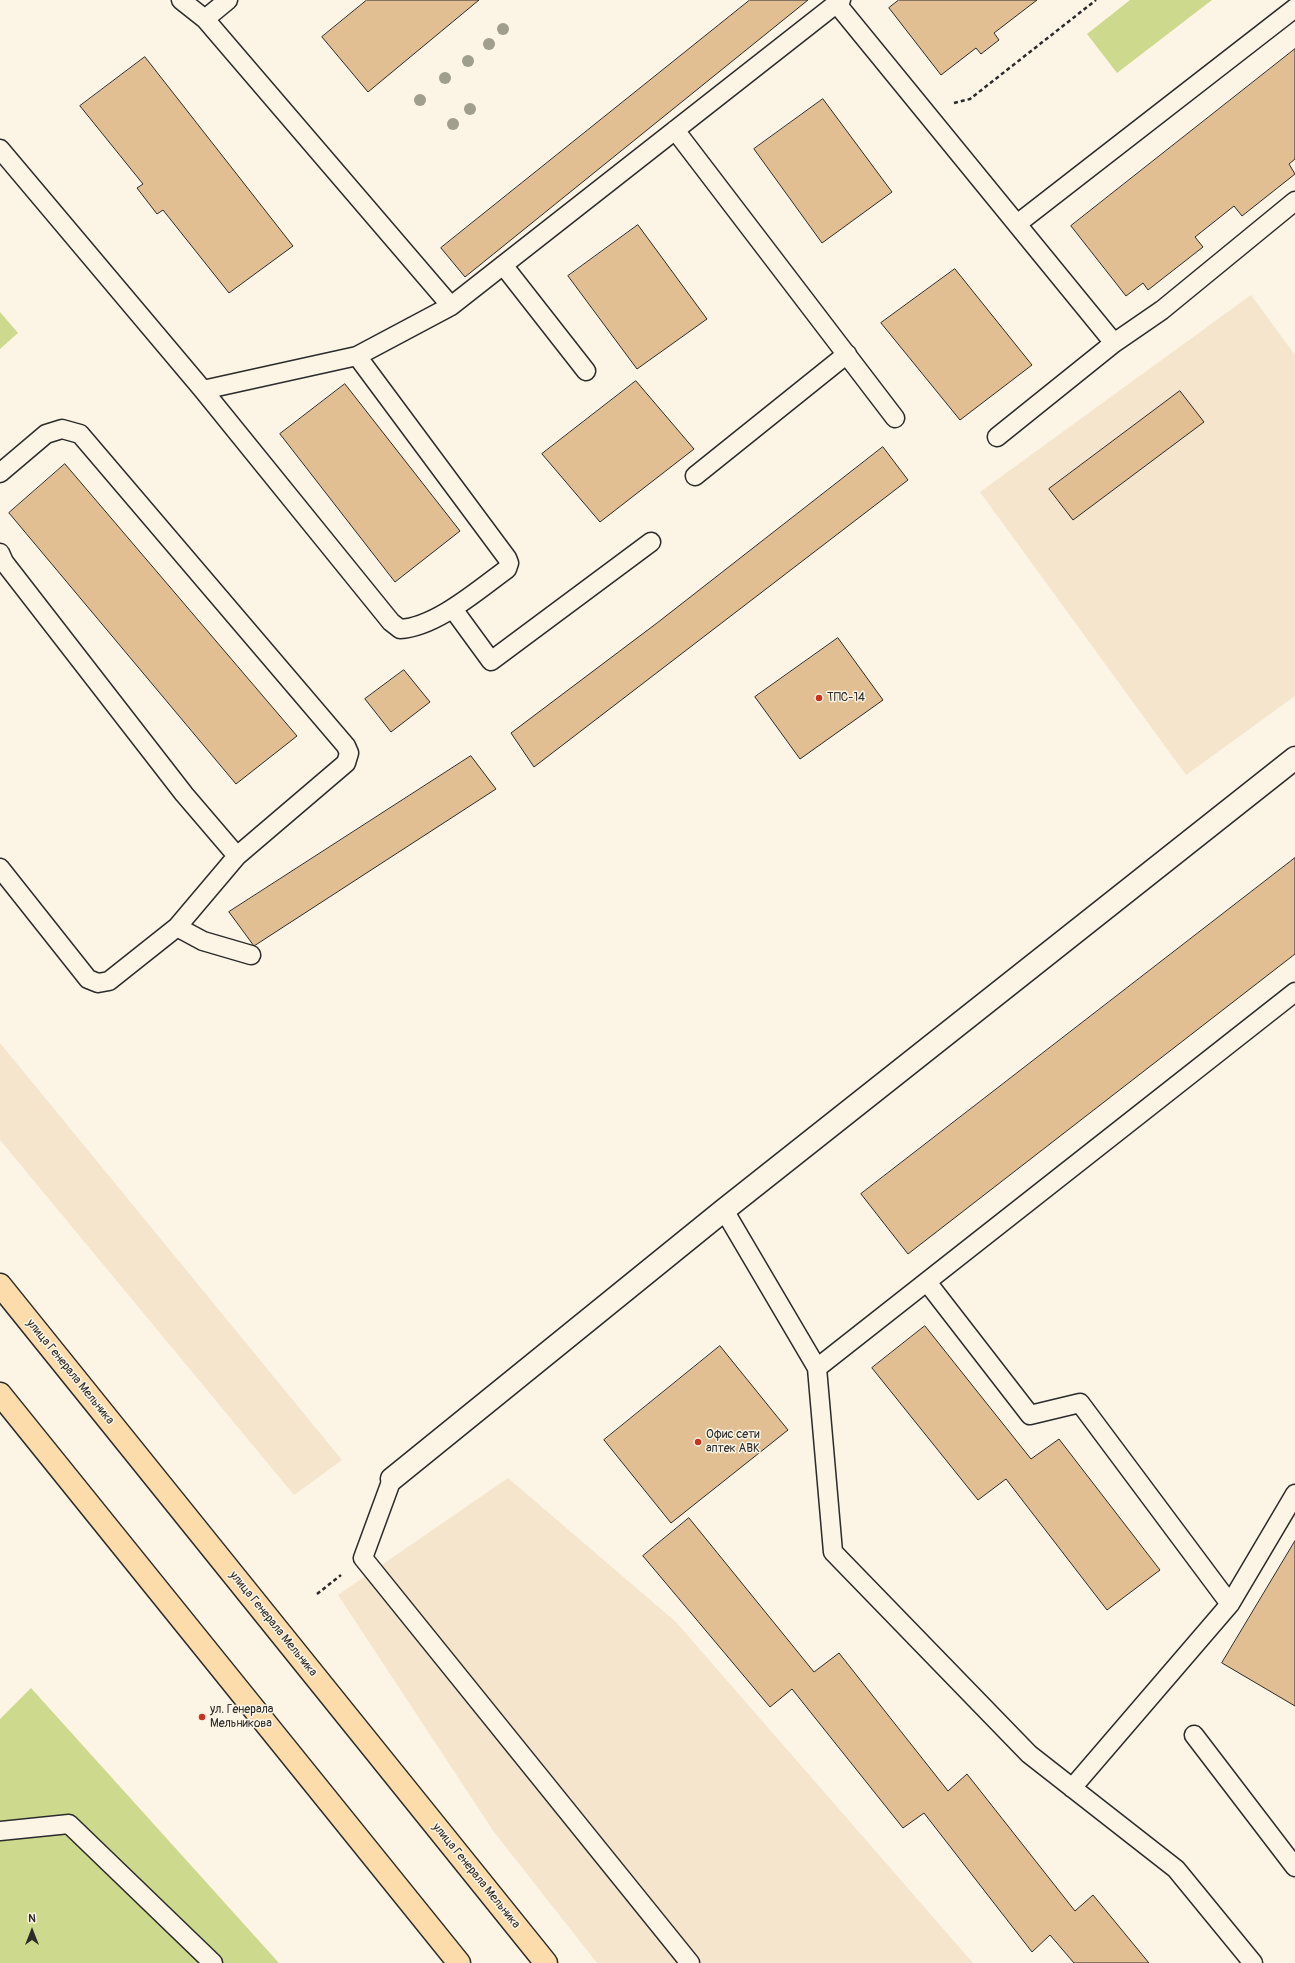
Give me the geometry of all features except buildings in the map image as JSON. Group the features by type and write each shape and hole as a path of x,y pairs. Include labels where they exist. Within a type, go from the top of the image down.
{"main road":[{"name":"улица Генерала Мельника","path":"0,1285 546,1963"},
{"path":"0,1394 459,1963"}],"street":[{"path":"392,1479 724,1210 1295,758"}],"lane":[{"path":"181,0 205,19 451,306"},
{"path":"205,19 228,0"},
{"path":"203,390 357,356 451,306 839,2 1016,224 1114,343"},
{"path":"1016,224 1295,8"},
{"path":"675,130 895,418"},
{"path":"0,149 203,390 391,622 400,629 410,629 453,609 507,569 509,563 507,558 357,356"},
{"path":"997,437 1114,343 1162,310 1295,201"},
{"path":"503,265 586,371"},
{"path":"695,476 847,354"},
{"path":"0,473 46,434 62,430 80,434 346,746 350,753 346,763 237,856 177,926 109,981 98,983 88,979 0,868"},
{"path":"453,609 491,661 651,542"},
{"path":"1,561 184,794 237,856"},
{"path":"177,926 203,941 251,955"},
{"path":"817,1368 1295,992"},
{"path":"724,1210 817,1368 833,1552 1029,1754 1176,1868 1253,1963"},
{"path":"927,1282 1030,1415 1080,1403 1230,1604"},
{"path":"392,1479 363,1558 690,1963"},
{"path":"1072,1788 1230,1604 1295,1494"},
{"path":"1194,1735 1295,1867"},
{"path":"0,1830 69,1824 213,1963"}],"path":[{"path":"949,103 956,103 970,99 1096,0"}],"shaded area":[{"path":"1251,295 1295,355 1295,696 1186,775 980,492"},
{"path":"0,1043 342,1460 294,1495 0,1140"},
{"path":"508,1478 676,1622 973,1963 597,1963 494,1832 338,1595"}],"green space":[{"path":"1130,0 1212,0 1117,73 1087,34"},
{"path":"0,312 18,333 0,349"},
{"path":"31,1688 279,1963 0,1963 0,1719"}],"place":[{"name":"ТПС-14","path":"819,698"},
{"name":"Офис сети аптек АВК","path":"698,1442"},
{"name":"ул. Генерала Мельникова","path":"202,1717"}]}
